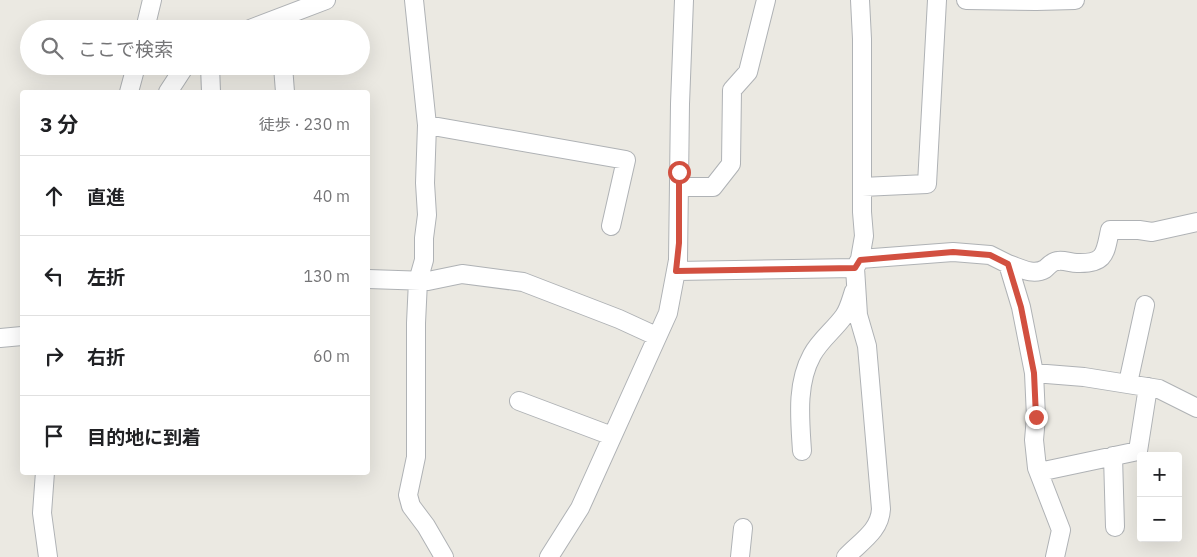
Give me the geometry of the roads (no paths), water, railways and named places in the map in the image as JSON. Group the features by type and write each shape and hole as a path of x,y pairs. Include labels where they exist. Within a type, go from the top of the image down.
{"street":[{"path":"147,20 152,0"},
{"path":"286,20 326,0"},
{"path":"414,0 427,125 425,183 427,215 424,260 418,280 416,323 416,456 408,495 410,506 430,532 444,557"},
{"path":"549,557 580,508 668,313 679,243 680,104 684,0"},
{"path":"679,187 713,186 731,164 732,90 748,72 766,0"},
{"path":"846,557 875,530 880,519 881,509 867,346 858,315 856,286 858,264 864,236 860,0"},
{"path":"862,187 926,184 937,0"},
{"path":"966,0 1036,2 1075,0"},
{"path":"130,90 134,75"},
{"path":"169,90 179,75"},
{"path":"210,75 211,90"},
{"path":"284,75 284,90"},
{"path":"427,125 626,160 611,226"},
{"path":"676,271 858,264 953,252 990,255 1008,264 1032,272 1039,272 1059,260 1077,263 1099,259 1104,254 1110,230 1152,232 1197,222"},
{"path":"1008,264 1021,307 1034,373 1034,440 1039,472 1061,530 1055,557"},
{"path":"370,279 428,281 462,274 523,282 656,336"},
{"path":"802,451 800,401 806,370 811,356 823,339 844,317 856,286"},
{"path":"1128,384 1145,305"},
{"path":"0,338 20,336"},
{"path":"1034,373 1084,377 1159,389 1197,408"},
{"path":"1039,472 1138,451 1148,387"},
{"path":"518,401 612,436"},
{"path":"1113,456 1115,527"},
{"path":"45,475 42,512 48,557"},
{"path":"740,557 743,528"}]}
